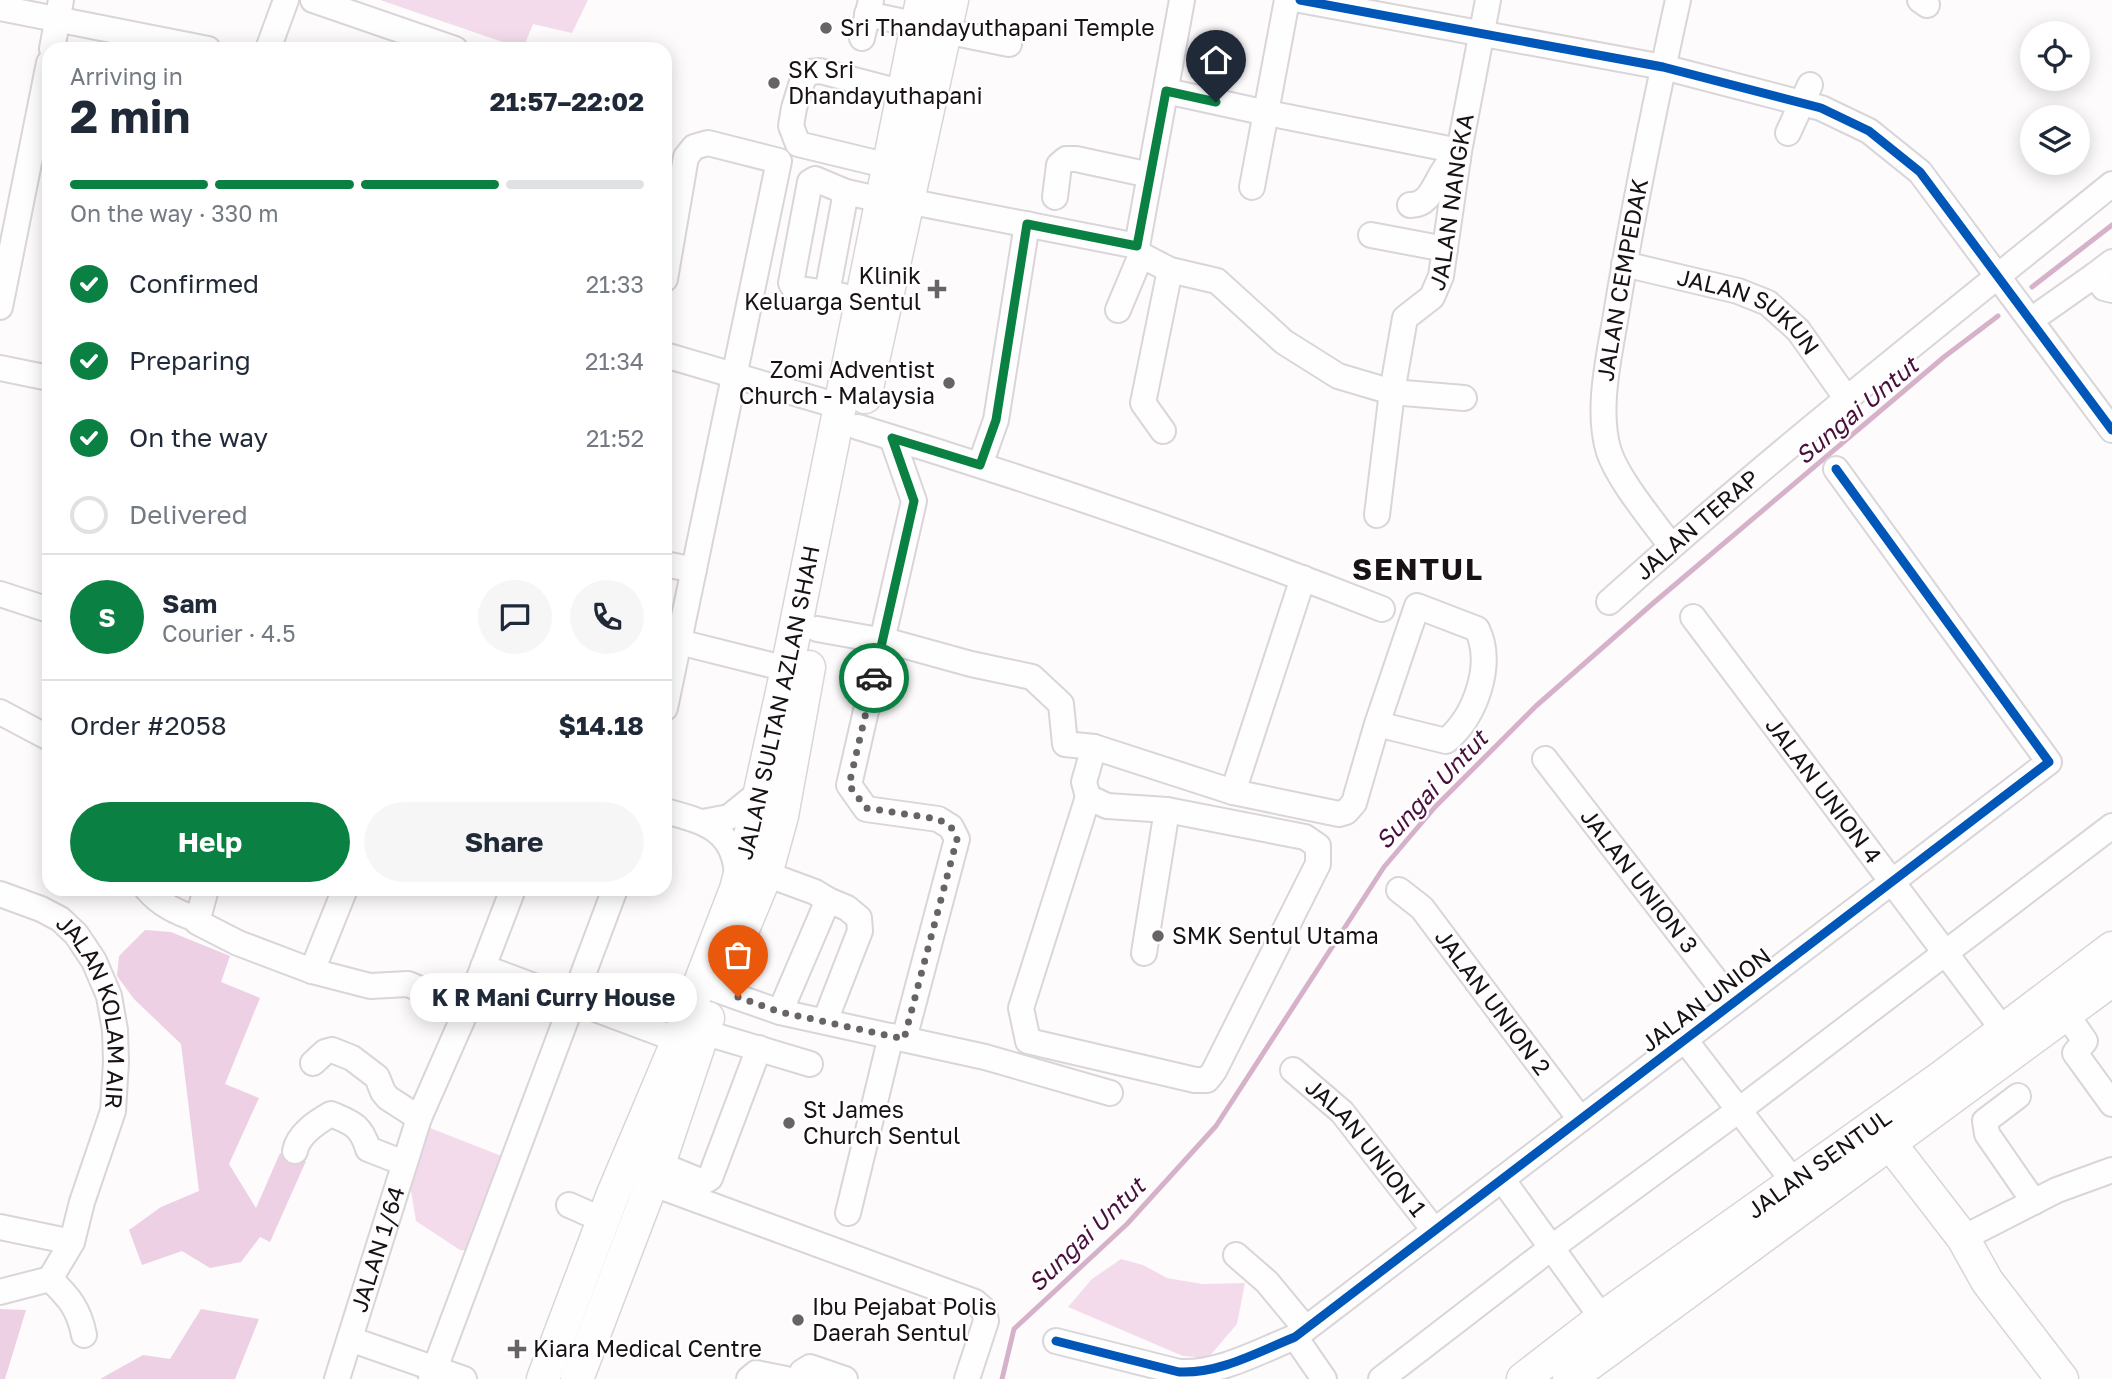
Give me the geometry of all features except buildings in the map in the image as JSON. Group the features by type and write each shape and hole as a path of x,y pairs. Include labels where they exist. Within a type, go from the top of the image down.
{"main road":[{"name":"JALAN SULTAN AZLAN SHAH","path":"542,1376 603,1220 691,1036 717,990 766,874 782,816 838,511 862,300 895,200 889,166 904,93 928,19 952,0"},
{"name":"JALAN SULTAN AZLAN SHAH","path":"578,1379 655,1174 691,1036 736,889 787,668 850,417 895,200 928,19"},
{"name":"JALAN SENTUL","path":"1569,1379 1875,1139 2004,1031 2112,948"},
{"name":"JALAN SENTUL","path":"1523,1379 1602,1318 1794,1182 1875,1139 1914,1127 2112,980"},
{"path":"1875,1139 1963,1238 1987,1281 2062,1379"},
{"path":"1875,1139 1941,1240 1959,1259 1987,1281"}],"street":[{"path":"271,42 286,0"},
{"path":"313,0 435,42"},
{"path":"1118,310 1139,250 1182,0"},
{"path":"1252,187 1287,0"},
{"path":"1300,0 1805,93 1821,108 1869,131 1920,172 2112,430"},
{"name":"JALAN NANGKA","path":"1377,515 1392,392 1405,318 1432,297 1441,276 1459,155 1488,0"},
{"name":"JALAN CEMPEDAK","path":"1671,546 1626,483 1609,454 1604,425 1607,364 1624,264 1678,0"},
{"path":"0,8 59,10 146,42"},
{"path":"53,42 59,10"},
{"path":"867,17 928,19 1009,44"},
{"path":"889,166 798,144 790,126 803,79 810,72 820,71 904,93"},
{"path":"1166,91 1459,155"},
{"path":"1788,133 1805,93"},
{"path":"0,307 42,98"},
{"path":"672,238 686,157 694,147 708,143 779,161 672,675"},
{"path":"1410,205 1418,205 1427,200 1445,167 1459,155"},
{"path":"1055,197 1059,164 1066,159 1150,175"},
{"path":"862,300 794,288 791,284 810,182 815,180 846,192 1027,224 1139,250 1170,270 1217,281 1284,342 1338,376 1392,392 1464,398"},
{"name":"JALAN TERAP","path":"1609,602 1671,546 1847,399 2112,184"},
{"path":"827,293 846,192"},
{"path":"980,465 996,420 1027,224"},
{"path":"1371,236 1445,249"},
{"name":"JALAN SUKUN","path":"1624,264 1738,291 1768,303 1798,330 1847,399"},
{"path":"1163,431 1143,403 1170,270"},
{"path":"2031,320 2106,276"},
{"path":"672,357 735,375 850,417 892,438 980,465 1303,578 1382,609"},
{"path":"0,368 42,377"},
{"path":"848,1213 957,839 951,827 938,819 866,808 849,785 914,501 892,438"},
{"name":"JALAN UNION","path":"1056,1341 1179,1372 1197,1373 1215,1369 1300,1332 2049,762 1836,469"},
{"path":"672,565 694,570"},
{"path":"1233,792 1303,578"},
{"path":"0,594 42,608"},
{"path":"817,629 882,640 1032,677 1061,704 1065,744 1094,747 1233,792 1339,814 1346,812 1354,803 1377,724 1417,606 1477,629 1483,642 1485,664 1473,704 1456,732 1446,741 1377,724"},
{"name":"JALAN UNION 4","path":"1692,617 2004,1031"},
{"path":"679,642 787,668"},
{"path":"0,712 42,734"},
{"path":"1088,797 1107,807 1167,810 1305,837 1318,846 1318,864 1214,1072 1207,1080 1195,1080 1028,1041 1021,1008 1088,797 1083,782 1094,747"},
{"name":"JALAN UNION 3","path":"1545,759 1733,1003"},
{"path":"703,822 729,817 760,792"},
{"path":"1144,953 1167,810"},
{"path":"672,813 703,822 716,830 728,844 736,865 736,889"},
{"path":"1381,1379 2112,826"},
{"path":"766,874 815,892 848,908 859,918 860,931 825,1021"},
{"name":"JALAN UNION 2","path":"1399,890 1422,908 1580,1119"},
{"name":"JALAN KOLAM AIR","path":"0,894 41,909 60,919 76,934 94,961 109,996 115,1030 113,1111 82,1202 72,1242 50,1279"},
{"path":"153,896 178,912 196,919 199,925 312,971 370,986 408,984 467,1009"},
{"path":"196,919 204,896"},
{"path":"312,971 342,896"},
{"name":"JALAN 1/64","path":"337,1379 419,1118 467,1009 510,896"},
{"path":"433,1374 612,896"},
{"path":"780,1012 828,900"},
{"path":"483,967 572,1000 691,1036 760,1048 810,1064"},
{"path":"717,990 780,1012 985,1057 1110,1093"},
{"path":"2066,1014 2085,1041 2075,1053 2112,1104"},
{"path":"1685,1040 1794,1182"},
{"path":"655,1174 703,1182 710,1178 760,1048"},
{"path":"313,1063 324,1052 332,1050 352,1058 377,1077 387,1098 419,1118"},
{"name":"JALAN UNION 1","path":"1293,1070 1342,1112 1434,1230"},
{"path":"2018,1096 1985,1121 1985,1127 1987,1135 2034,1202"},
{"path":"295,1151 296,1143 307,1131 331,1114 361,1130 368,1149 404,1163"},
{"path":"1963,1238 2057,1190 2112,1170"},
{"path":"655,1174 975,1301 984,1310 986,1321 967,1379"},
{"path":"1502,1179 1602,1318"},
{"path":"569,1205 603,1220"},
{"path":"0,1227 72,1242"},
{"path":"1236,1255 1267,1282 1300,1332 1324,1379"},
{"path":"0,1292 50,1279 63,1291 80,1315 84,1335"},
{"path":"350,1339 433,1374 464,1379"},
{"path":"799,1379 802,1372 810,1367 845,1379"},
{"path":"749,1379 757,1373 786,1379"}],"shaded area":[{"path":"380,0 588,0 572,33 533,24 526,42 503,42"},
{"path":"145,930 171,932 230,956 221,982 260,998 225,1084 259,1098 229,1164 256,1208 280,1153 306,1161 270,1242 260,1237 241,1262 210,1268 182,1251 142,1265 129,1230 161,1207 199,1191 181,1044 134,999 117,976 119,956"},
{"path":"425,1126 504,1157 472,1251 460,1250 416,1221 408,1173"},
{"path":"1121,1259 1143,1265 1167,1278 1202,1284 1245,1283 1237,1324 1208,1358 1183,1356 1068,1307 1092,1279"},
{"path":"0,1309 26,1310 5,1379 0,1379"},
{"path":"201,1309 259,1319 235,1379 100,1379 143,1355 170,1359"}],"waterway":[{"name":"Sungai Untut","path":"2032,287 2112,225"},
{"name":"Sungai Untut","path":"1002,1379 1014,1329 1127,1224 1216,1126 1384,867 1435,807 1536,706 1651,605 1944,357 1998,316"}],"cycle path":[{"path":"1300,0 1663,67 1821,108 1869,131 1920,172 2112,430"},
{"path":"1056,1341 1179,1372 1194,1372 1224,1366 1295,1337 2049,762 1836,469"}],"way so far":[{"path":"738,997 780,1012 904,1039 957,839 951,827 938,819 866,808 849,785 874,678"}],"place":[{"name":"Sri Thandayuthapani Temple","path":"826,28"},
{"name":"SK Sri Dhandayuthapani","path":"774,83"},
{"name":"Klinik Keluarga Sentul","path":"937,289"},
{"name":"Zomi Adventist Church - Malaysia","path":"949,383"},
{"name":"SMK Sentul Utama","path":"1158,936"},
{"name":"K R Mani Curry House","path":"738,997"},
{"name":"St James Church Sentul","path":"789,1123"},
{"name":"Ibu Pejabat Polis Daerah Sentul","path":"798,1320"},
{"name":"Kiara Medical Centre","path":"517,1349"}],"district":[{"name":"SENTUL","path":"1418,570"}],"route":[{"path":"874,678 914,501 892,438 980,465 996,420 1027,224 1137,246 1166,91 1216,102"}]}
